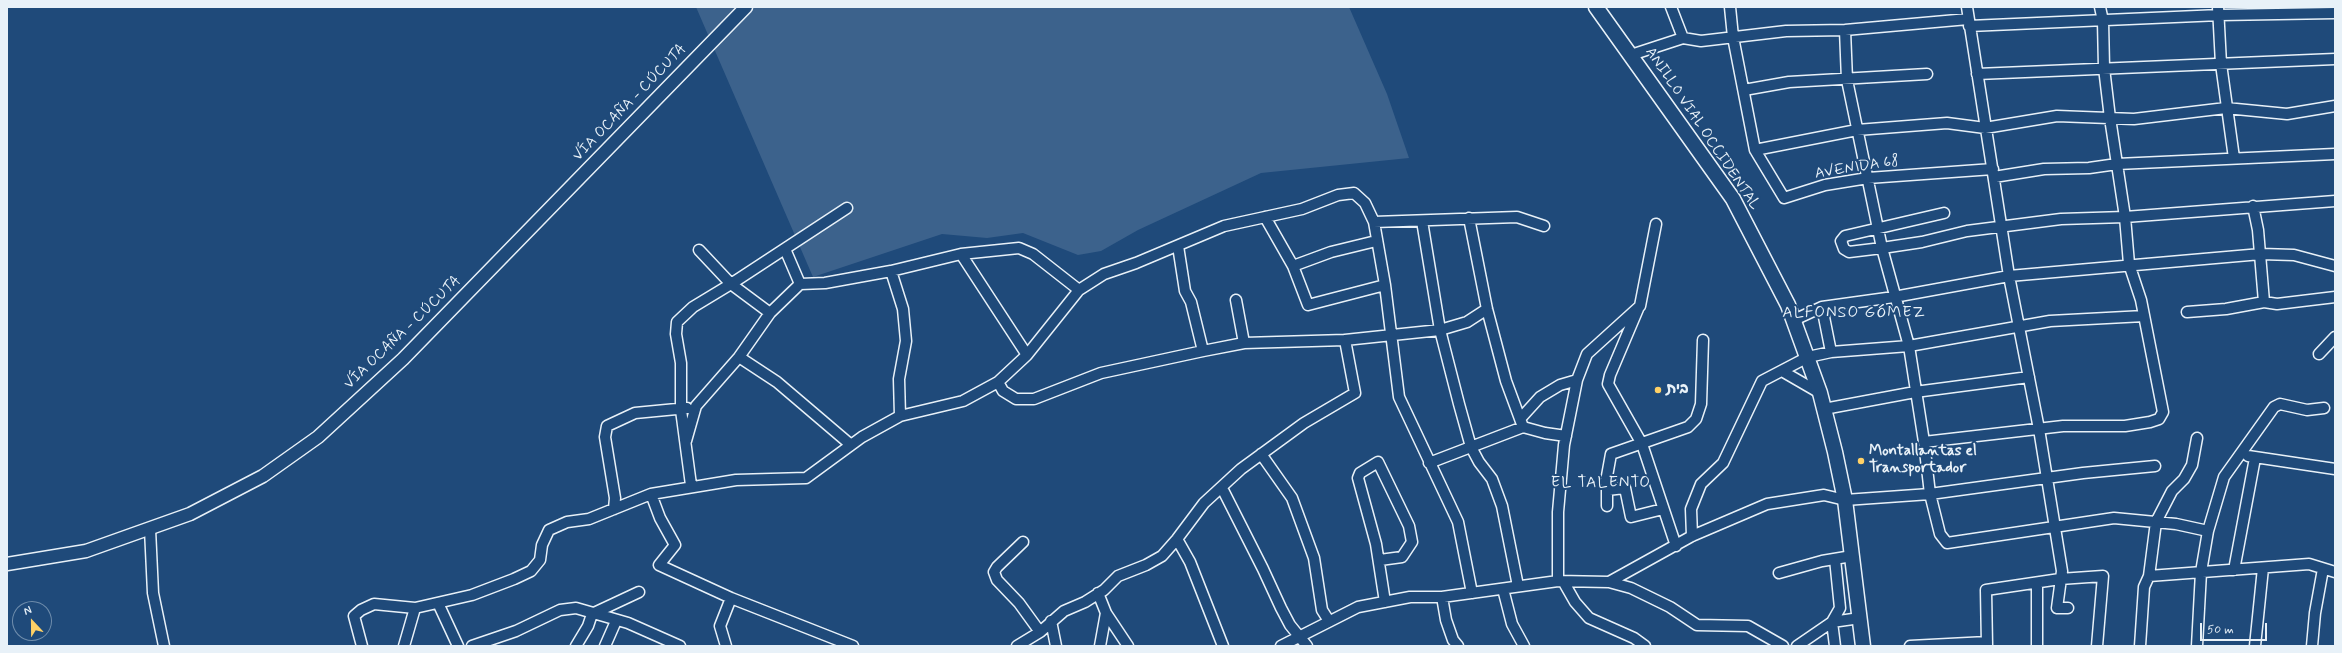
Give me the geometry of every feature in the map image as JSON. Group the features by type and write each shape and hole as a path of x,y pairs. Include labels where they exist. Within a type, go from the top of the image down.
{"highway":[{"name":"ANILLO VIAL OCCIDENTAL","path":"1596,7 1733,199 1779,284 1808,357 1824,409 1845,500 1863,646"}],"main road":[{"name":"VÍA OCAÑA - CÚCUTA","path":"7,564 86,551 190,514 263,476 318,437 403,359 746,7"}],"street":[{"path":"1671,7 1682,38"},
{"name":"AVENIDA 68","path":"1730,7 1733,37 1755,150 1784,198 1825,185 1868,178 1993,173 2044,169 2089,168 2117,164 2335,154"},
{"path":"1967,7 1968,22 2009,276 2021,328 2062,571 2057,608 2068,608"},
{"path":"1924,442 2063,426 2125,426 2159,419 2163,412 2141,300 2129,264 2125,217 2104,68 2103,21 2100,7"},
{"path":"1631,55 1682,38 1701,41 1786,31 1845,30 1968,22 2103,21 2219,11 2335,14"},
{"path":"2219,11 2221,64 2234,158"},
{"path":"1845,30 1847,80 1882,248 1894,297 1909,346 1914,392 1924,442 1930,494 1940,534 1947,543 2055,525 2114,518 2156,522 2208,531"},
{"path":"1977,74 2335,59"},
{"path":"1744,90 1789,82 1847,80 1927,74"},
{"path":"1755,150 1857,130 1947,123 1985,128 2057,116 2134,119 2226,108 2287,114 2335,106"},
{"path":"362,646 354,616 361,610 374,604 415,608 472,595 531,571 540,560 542,545 548,530 567,522 589,519 651,494 691,485 736,480 806,478 851,445 900,416 962,401 998,382 1027,355 1079,290 1104,274 1178,246 1224,226 1302,209 1338,195 1354,193 1365,203 1374,222 1376,241 1385,285 1398,396 1458,522 1472,593"},
{"path":"1944,214 1845,236 1841,241 1844,249 1849,252 1882,248 2001,226 2061,219 2125,217 2253,206 2335,201"},
{"path":"2253,206 2260,254 2264,302"},
{"path":"691,485 681,410 682,363 676,334 677,322 692,307 731,284 847,208"},
{"path":"1265,217 1293,266 1308,305 1385,285"},
{"path":"1374,222 1517,217 1544,226"},
{"path":"1469,218 1487,309 1506,381 1521,423 1545,433 1566,436"},
{"path":"1422,221 1440,330 1471,447 1478,462 1492,479 1502,506 1518,586"},
{"path":"1656,224 1640,306 1610,375 1608,384 1642,444 1676,546"},
{"path":"1293,266 1331,252 1376,241"},
{"path":"1178,246 1185,291 1192,302 1203,351"},
{"path":"785,248 800,284"},
{"path":"686,441 696,406 739,357 770,313 800,284 825,283 891,271 961,254 1018,248 1033,254 1079,290"},
{"path":"699,250 731,284 770,313"},
{"path":"961,254 1027,355"},
{"path":"1794,320 1822,307 1894,297 2009,276 2129,264 2260,254 2294,255 2335,266"},
{"path":"891,271 903,309 906,341 899,379 900,416"},
{"path":"2187,312 2226,309 2264,302 2277,304 2335,297"},
{"path":"1236,300 1244,343"},
{"path":"1640,306 1587,354 1577,380 1566,436 1558,512 1560,581 1589,618 1634,638 1645,646"},
{"path":"1822,307 1831,352"},
{"path":"998,382 1003,391 1016,399 1034,399 1101,373 1203,351 1244,343 1345,340 1440,330 1467,322 1487,309"},
{"path":"1692,536 1691,509 1701,484 1723,463 1762,381 1808,357 1831,352 1909,346 2021,328 2050,321 2144,316"},
{"path":"2319,354 2335,337"},
{"path":"1017,646 1040,632 1051,621 1098,593 1118,576 1146,565 1162,556 1204,503 1241,469 1304,423 1355,393 1345,340"},
{"path":"1608,506 1606,476 1611,454 1688,427 1696,419 1701,404 1703,340"},
{"path":"739,357 778,382 851,445"},
{"path":"1782,371 1820,393"},
{"path":"1824,409 1914,392 2029,377"},
{"path":"1429,463 1471,447 1521,423 1540,397 1560,385 1577,380"},
{"path":"2197,646 2201,572 2208,531 2224,477 2274,407 2280,404 2307,410 2324,408"},
{"path":"614,509 615,498 604,437 607,426 635,413 681,410 696,406"},
{"path":"2140,646 2144,587 2149,576 2156,522 2172,492 2184,479 2192,465 2197,438"},
{"path":"2241,453 2255,458 2335,469"},
{"path":"1261,454 1292,498 1314,558 1322,610 1329,621"},
{"path":"2234,570 2255,458"},
{"path":"1380,560 1402,557 1412,542 1409,526 1378,462 1360,473 1358,478 1380,560 1385,602"},
{"path":"1609,582 1692,536 1767,504 1824,495 1845,500 1930,494 2047,478 2155,466"},
{"path":"1222,488 1281,608 1307,646"},
{"path":"1607,490 1625,488 1631,517 1663,509"},
{"path":"651,494 660,518 674,545 659,565 731,598 853,646"},
{"path":"150,529 153,592 164,646"},
{"path":"1177,539 1190,562 1223,646"},
{"path":"1023,542 997,567 994,572 997,580 1019,603 1040,632"},
{"path":"1779,574 1852,556"},
{"path":"1797,646 1832,622 1840,608 1835,559"},
{"path":"2149,576 2309,564 2335,572"},
{"path":"2255,646 2263,568"},
{"path":"2312,646 2314,614 2323,569"},
{"path":"1910,646 1987,644 1986,590 2037,584 2060,579 2103,576 2097,646"},
{"path":"1281,646 1358,607 1410,597 1442,597 1560,581 1609,582 1631,588 1670,607 1697,625 1748,626 1783,646"},
{"path":"2037,584 2037,646"},
{"path":"1503,589 1512,624 1524,646"},
{"path":"576,646 588,626 592,614 639,592"},
{"path":"1098,593 1106,613 1128,646"},
{"path":"1442,597 1446,620 1453,640 1458,646"},
{"path":"726,646 720,626 731,598"},
{"path":"438,603 458,646"},
{"path":"404,646 415,608"},
{"path":"472,646 516,631 560,610 576,608 616,621 628,623 680,646"},
{"path":"1100,646 1106,613"},
{"path":"1832,622 1860,618"},
{"path":"606,646 616,621"},
{"path":"1051,621 1056,646"},
{"path":"1832,622 1835,646"}],"shaded area":[{"path":"696,7 1349,7 1387,94 1409,158 1261,173 1138,230 1101,251 1078,255 1023,233 987,238 942,234 813,277"}],"place":[{"name":"בית","path":"1658,390"},
{"name":"Montallantas el Transportador","path":"1861,461"}],"district":[{"name":"ALFONSO GÓMEZ","path":"1854,314"},
{"name":"EL TALENTO","path":"1601,484"}]}
